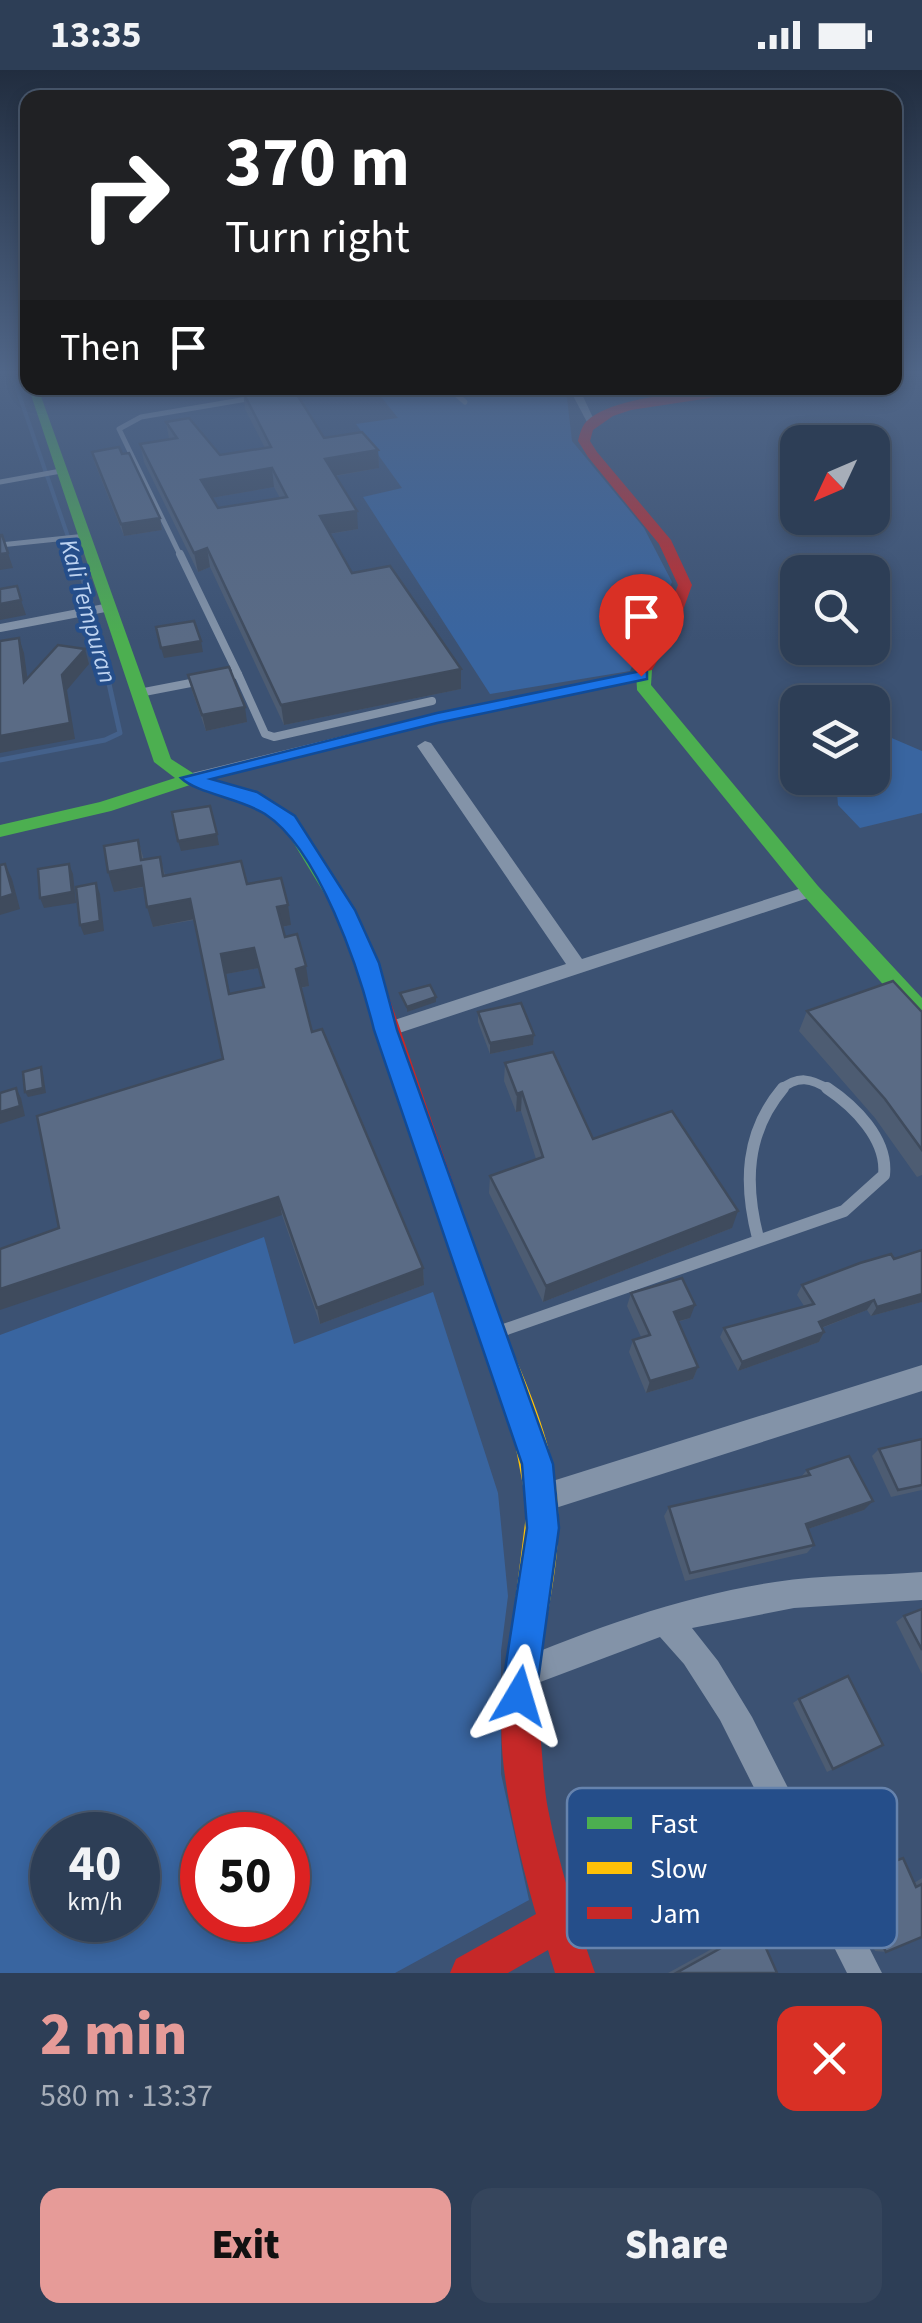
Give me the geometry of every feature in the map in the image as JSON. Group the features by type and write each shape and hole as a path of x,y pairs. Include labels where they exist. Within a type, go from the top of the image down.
{"main road":[{"path":"53,463 79,537 110,607 163,762 190,778 250,796 288,820 316,859 356,934 378,993 386,1030 537,1464 542,1498 539,1560 519,1675 520,1752 557,1922 575,1973"},
{"path":"602,463 666,543 684,585 669,627 641,676 658,709 811,891 922,1012"},
{"path":"0,831 104,808 190,778"},
{"path":"470,1973 557,1922"}],"street":[{"path":"190,778 437,718 641,676"},
{"path":"425,746 578,967"},
{"path":"386,1030 811,891"},
{"path":"542,1498 922,1378"},
{"path":"519,1675 601,1639 778,1596 922,1586"},
{"path":"665,1621 699,1657 774,1788"},
{"path":"853,1948 865,1973"}],"lane":[{"path":"135,463 266,734 274,738 432,701"},
{"path":"0,482 56,472"},
{"path":"0,545 79,537"},
{"path":"0,628 110,607"},
{"path":"138,693 238,674"},
{"path":"492,1334 844,1211 884,1177 887,1162 877,1140 851,1109 824,1085 806,1078 793,1079 782,1090 755,1136 747,1189 758,1238"}],"shaded area":[{"path":"384,463 590,463 644,528 672,582 630,671 490,694 363,497 402,488"},
{"path":"890,737 922,751 922,813 860,828 838,805 837,795 890,795"},
{"path":"264,1237 294,1344 433,1292 498,1493 508,1596 501,1651 501,1774 529,1900 395,1973 0,1973 0,1335"}],"building":[{"path":"96,463 134,463 160,518 121,524"},
{"path":"149,463 327,463 357,511 320,516 352,573 390,566 461,669 281,705 207,548 194,553","holes":["272,468 287,497 218,508 201,480"]},
{"path":"2,535 8,553 0,554"},
{"path":"17,586 21,600 0,604 0,589"},
{"path":"194,621 201,641 161,648 156,627"},
{"path":"19,638 24,682 58,645 85,649 62,675 70,723 0,736 0,641"},
{"path":"229,667 245,707 202,715 188,675"},
{"path":"210,806 217,834 178,841 172,812"},
{"path":"138,840 141,860 160,857 163,876 241,861 247,884 281,878 288,905 277,907 285,937 297,934 306,966 296,969 312,1032 322,1029 423,1268 317,1308 278,1197 0,1289 0,1249 59,1228 37,1116 223,1059 190,899 147,907 141,866 108,872 104,846","holes":["254,948 264,987 229,994 221,954"]},
{"path":"5,864 13,894 0,898 0,865"},
{"path":"69,864 72,892 40,898 38,869"},
{"path":"96,883 100,921 80,925 76,887"},
{"path":"893,981 922,1012 922,1150 885,1099 807,1011"},
{"path":"430,985 436,997 407,1007 400,993"},
{"path":"521,1003 534,1035 490,1043 478,1012"},
{"path":"553,1052 593,1139 672,1111 738,1211 546,1286 490,1176 543,1157 522,1092 517,1094 505,1063"},
{"path":"41,1067 43,1088 25,1092 23,1072"},
{"path":"16,1088 20,1106 0,1112 0,1093"},
{"path":"922,1250 922,1294 877,1307 874,1300 819,1322 824,1332 742,1362 724,1328 814,1304 802,1285 860,1263 891,1254 894,1259"},
{"path":"682,1278 695,1305 674,1312 698,1367 650,1381 633,1340 650,1335 631,1293"},
{"path":"922,1439 922,1485 898,1490 879,1449"},
{"path":"849,1456 873,1501 806,1524 814,1545 690,1573 669,1507 810,1475 807,1470"},
{"path":"922,1609 922,1650 904,1616"},
{"path":"848,1676 883,1745 833,1769 799,1699"},
{"path":"903,1858 916,1887 922,1884 922,1937 897,1947 897,1860"},
{"path":"721,1948 766,1948 777,1973 676,1973"}],"waterway":[{"name":"Kali Tempuran","path":"43,463 75,557"},
{"name":"Kali Tempuran","path":"0,760 105,740 120,733 91,603 74,554"}],"traffic: fast":[{"path":"58,463 163,762 190,779 250,796 289,820 345,911 376,991"},
{"path":"644,670 643,686 811,891 922,1013"},
{"path":"0,831 104,807 190,779"}],"traffic: slow":[{"path":"493,1339 528,1433 542,1507 540,1553 522,1662 519,1706"}],"traffic: jam":[{"path":"599,463 666,543 685,585 669,627 644,670"},
{"path":"376,991 493,1339"},
{"path":"519,1706 524,1774 536,1842 575,1973"},
{"path":"470,1973 557,1923"}],"route":[{"path":"519,1696 543,1528 542,1486 514,1395 442,1199 368,963 316,859 288,820 250,796 190,778 437,718 641,676"}]}
